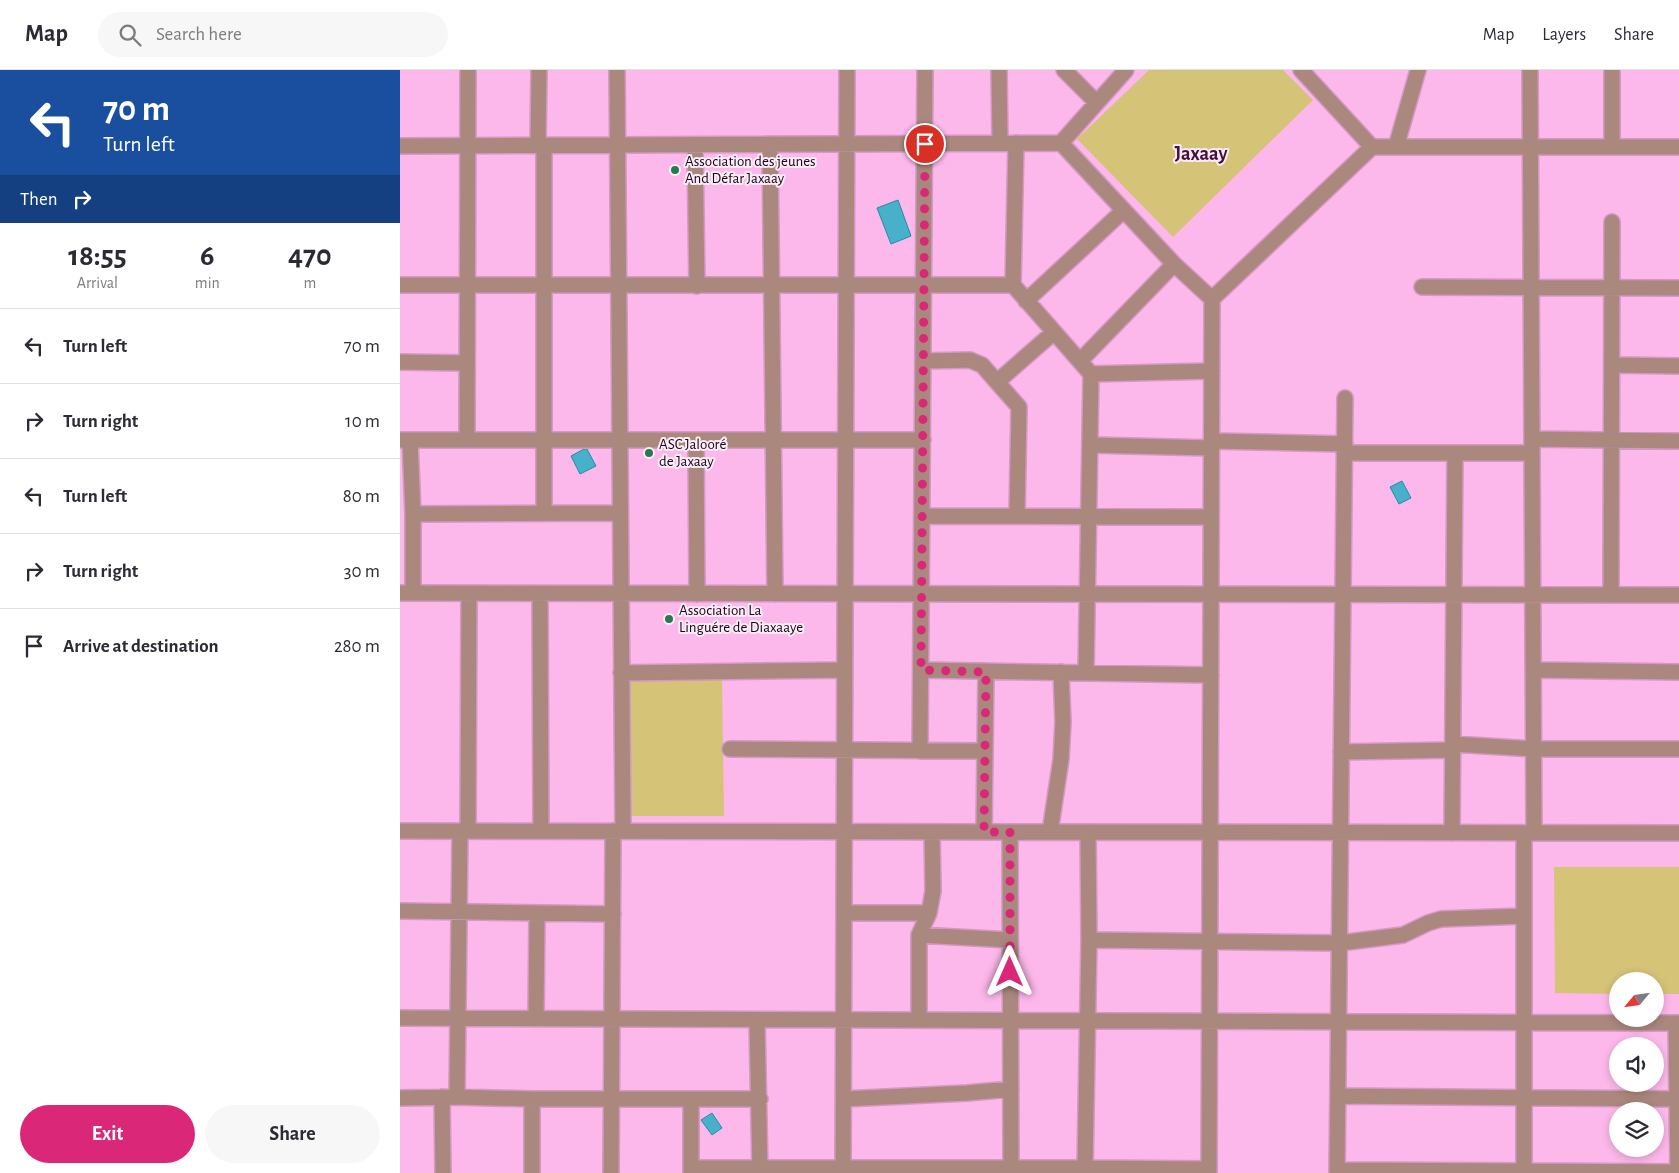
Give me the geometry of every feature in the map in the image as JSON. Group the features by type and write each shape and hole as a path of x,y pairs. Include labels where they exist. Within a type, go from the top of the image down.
{"street":[{"path":"539,70 544,286 544,513"},
{"path":"611,1173 613,914 618,831 621,673 617,70"},
{"path":"843,1171 847,70"},
{"path":"920,750 926,70"},
{"path":"999,70 1000,144"},
{"path":"1064,70 1096,102"},
{"path":"1061,143 1126,70"},
{"path":"1301,70 1372,147"},
{"path":"1396,147 1418,70"},
{"path":"1524,1172 1524,916 1534,749 1530,70"},
{"path":"1612,70 1612,147"},
{"path":"467,440 468,71"},
{"path":"1016,143 1013,286 1091,374 1086,672"},
{"path":"400,146 1061,143 1174,264 1212,298"},
{"path":"770,144 775,594"},
{"path":"695,145 697,286"},
{"path":"691,1099 691,1170 922,1171 1085,1168 1122,1171 1209,1171 1212,298 1372,147 1679,147"},
{"path":"1026,301 1123,211"},
{"path":"1611,595 1612,222"},
{"path":"1080,361 1174,264"},
{"path":"400,285 1013,286"},
{"path":"1422,287 1679,288"},
{"path":"997,382 1054,332"},
{"path":"923,361 970,360 982,365 1019,407 1017,516"},
{"path":"400,362 467,362"},
{"path":"1612,365 1679,366"},
{"path":"1091,374 1212,371"},
{"path":"400,1018 1087,1022 1339,1022 1678,1023 1678,1173 1337,1171 1339,1022 1340,943 1345,398"},
{"path":"923,440 405,440 413,514 406,593 1679,595"},
{"path":"696,440 697,594"},
{"path":"1090,445 1211,445 1455,453 1612,440 1679,441"},
{"path":"1452,833 1455,453"},
{"path":"413,514 620,513"},
{"path":"922,516 1211,517"},
{"path":"443,1173 459,1018 469,594"},
{"path":"540,594 541,831"},
{"path":"621,673 845,670"},
{"path":"921,670 1211,675"},
{"path":"1533,670 1679,672"},
{"path":"984,832 986,672"},
{"path":"1050,832 1061,759 1063,722 1061,672"},
{"path":"1341,752 1453,747 1679,749"},
{"path":"730,749 985,751"},
{"path":"400,831 1679,834"},
{"path":"919,1020 919,935 929,913 934,891 932,832"},
{"path":"1010,832 1011,1169"},
{"path":"1085,1168 1089,940 1088,832"},
{"path":"400,911 613,914"},
{"path":"536,1019 537,913"},
{"path":"844,913 929,913"},
{"path":"1089,940 1340,943 1403,935 1428,923 1440,920 1524,916"},
{"path":"919,935 1010,940"},
{"path":"757,1020 760,1170"},
{"path":"844,1099 1011,1089"},
{"path":"1338,1096 1677,1099"},
{"path":"400,1098 760,1099"},
{"path":"532,1099 532,1173"}],"shaded area":[{"path":"1149,70 1283,70 1313,100 1173,237 1077,139"},
{"path":"626,678 722,678 724,816 627,816"},
{"path":"1554,867 1679,867 1679,994 1664,994 1664,972 1609,972 1609,994 1555,993"}],"building":[{"path":"898,200 911,236 891,244 877,208"},
{"path":"587,449 596,466 580,474 571,456"},
{"path":"1402,481 1411,498 1399,504 1390,487"},
{"path":"712,1113 722,1128 712,1135 701,1120"}],"place":[{"name":"Association des jeunes And Défar Jaxaay","path":"675,170"},
{"name":"ASC Jalooré de Jaxaay","path":"649,453"},
{"name":"Association La Linguére de Diaxaaye","path":"669,619"}],"district":[{"name":"Jaxaay","path":"1201,154"}],"route":[{"path":"925,144 921,670 986,672 984,832 1010,832 1010,972"}]}
